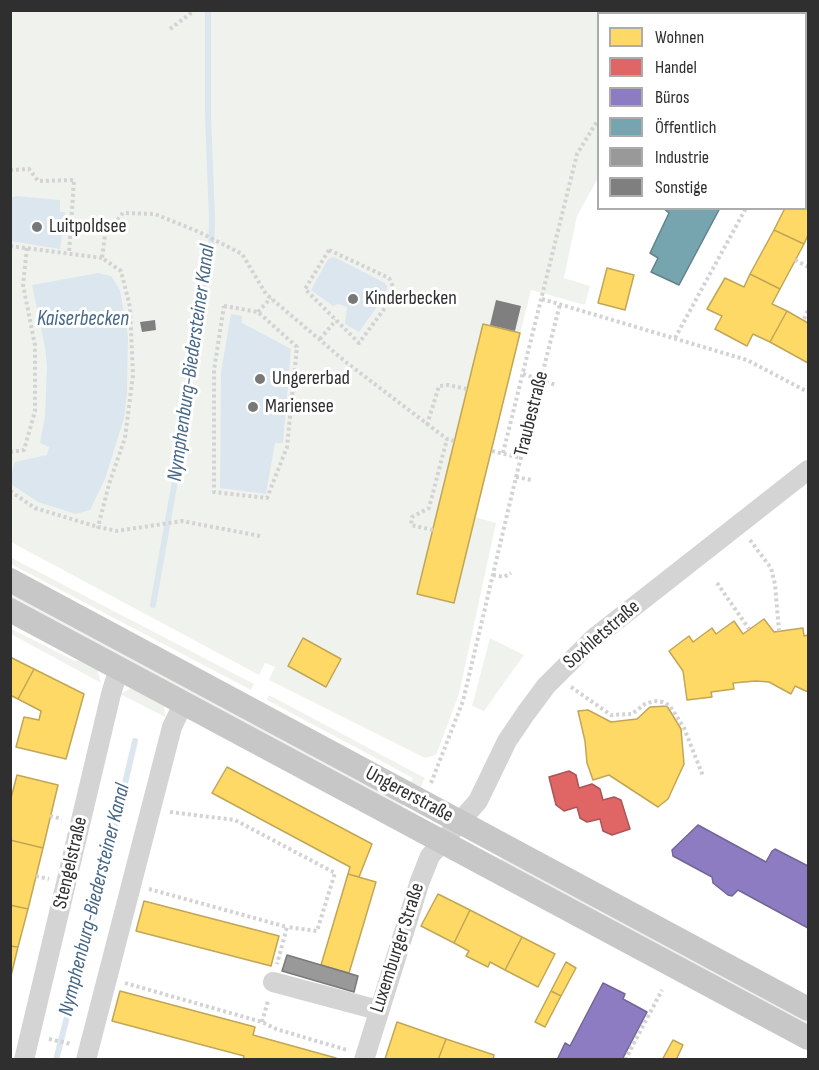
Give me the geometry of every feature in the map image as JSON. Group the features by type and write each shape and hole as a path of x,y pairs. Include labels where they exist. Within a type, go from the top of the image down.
{"main road":[{"name":"Ungererstraße","path":"10,580 808,1009"},
{"name":"Ungererstraße","path":"10,610 808,1038"}],"street":[{"name":"Soxhletstraße","path":"441,841 478,801 507,741 546,686 594,638 808,470"},
{"name":"Stengelstraße","path":"24,1059 108,705 119,668"},
{"path":"80,1052 107,978 172,727 184,702"},
{"name":"Luxemburger Straße","path":"364,1057 420,881 430,856 441,841"},
{"path":"273,982 378,1010"}],"path":[{"path":"170,29 195,10"},
{"path":"503,453 577,154 597,122"},
{"path":"10,170 29,169 38,181 74,180 69,253"},
{"path":"675,338 745,210"},
{"path":"102,258 105,235 123,213 155,214 199,232 242,254 266,294 427,425 447,439 454,441"},
{"path":"10,246 102,258 121,271 130,306 133,375 125,438 109,484 98,527"},
{"path":"10,452 24,450 35,411 35,345 23,285 27,248"},
{"path":"328,250 389,278 396,292 358,343 336,320 304,289 328,250"},
{"path":"795,260 808,267"},
{"path":"258,312 271,298"},
{"path":"542,299 747,360 808,392"},
{"name":"Traubestraße","path":"434,778 463,701 560,304"},
{"path":"224,306 258,312 297,347 287,447 267,498 214,492 214,370 224,306"},
{"path":"804,319 808,310"},
{"path":"320,339 336,320"},
{"path":"523,374 556,385"},
{"path":"427,425 439,386 447,385 467,389"},
{"path":"433,530 411,525 412,518 429,508 447,439"},
{"path":"492,450 521,458"},
{"path":"516,477 532,480"},
{"path":"10,492 34,507 117,531 182,521 260,536"},
{"path":"739,525 771,568 775,584 779,632"},
{"path":"493,575 504,577 511,573"},
{"path":"717,583 750,629"},
{"path":"582,696 611,715 632,714 645,704 654,701 670,706 684,728 703,776"},
{"path":"131,884 287,927 317,931 335,873 235,820 151,809"},
{"path":"50,816 62,819"},
{"path":"36,876 49,879"},
{"path":"262,1022 287,927"},
{"path":"107,978 262,1022 276,1029 364,1057"},
{"path":"625,1059 662,990"},
{"path":"29,1035 80,1052"}],"shaded area":[{"name":"Ungererbad","path":"11,11 697,11 597,12 597,180 577,216 564,278 590,286 585,305 531,290 475,517 496,523 459,694 436,755 425,758 269,680 275,667 265,663 259,675 11,542"},
{"path":"10,557 254,684 251,690 11,564"},
{"path":"10,592 405,803 401,808 11,599"},
{"path":"10,628 75,661 85,658 97,668 101,683 11,634"},
{"path":"490,638 524,655 484,711 472,706"},
{"path":"133,687 164,705 165,717 120,694"},
{"path":"269,695 425,778 419,790 410,785 413,778 267,700"},
{"path":"503,856 808,1020 808,1026 500,861"}],"water":[{"name":"Luitpoldsee","path":"16,196 60,200 60,212 65,212 60,249 11,241 11,198"},
{"name":"Kinderbecken","path":"334,257 385,283 387,287 386,294 359,332 345,324 347,307 338,304 333,306 311,290 328,259"},
{"name":"Kaiserbecken","path":"98,273 111,276 120,290 128,336 127,394 124,418 105,479 90,510 76,514 38,502 11,484 11,474 15,462 47,455 49,447 40,443 45,416 47,367 32,285"},
{"name":"Mariensee","path":"231,314 242,316 242,323 291,349 283,443 275,443 266,494 220,488 221,372"}],"building: Wohnen":[{"path":"807,188 808,235 804,244 774,230 784,210 807,210"},
{"path":"774,230 804,244 780,289 750,274"},
{"path":"607,268 634,275 625,310 598,303"},
{"path":"750,274 780,289 772,304 787,311 770,342 753,334 747,346 715,329 722,316 707,309 725,278 744,287"},
{"path":"787,311 808,323 808,363 770,342"},
{"path":"483,324 520,333 454,603 417,594"},
{"path":"764,619 774,632 803,628 804,636 808,635 808,692 795,686 791,694 769,682 756,681 733,683 734,689 711,692 712,697 687,700 683,671 669,651 689,636 693,642 712,628 716,634 734,621 743,634"},
{"path":"303,638 341,659 326,687 288,666"},
{"path":"10,657 34,669 18,699 10,695"},
{"path":"34,669 84,694 66,759 16,747 24,717 39,720 41,711 18,699"},
{"path":"667,706 681,729 684,764 668,799 658,807 609,775 593,780 587,763 578,711 588,710 611,722 637,719 650,707"},
{"path":"227,767 372,844 359,877 348,874 350,867 212,793"},
{"path":"17,775 58,785 43,848 10,840 10,802"},
{"path":"10,840 43,848 28,909 10,905"},
{"path":"348,874 376,882 349,973 321,965"},
{"path":"438,894 470,910 454,943 421,926"},
{"path":"144,901 279,936 271,966 136,931"},
{"path":"10,905 28,909 18,947 10,946"},
{"path":"470,910 522,937 505,970 490,962 488,967 466,956 469,951 454,943"},
{"path":"522,937 555,954 538,987 505,970"},
{"path":"10,946 18,947 10,980"},
{"path":"566,962 576,968 561,996 551,991"},
{"path":"120,991 255,1027 253,1035 336,1058 336,1060 243,1060 244,1056 112,1021"},
{"path":"551,991 561,996 545,1027 535,1022"},
{"path":"397,1022 446,1039 438,1060 385,1059"},
{"path":"446,1039 494,1055 493,1060 438,1060"},
{"path":"673,1040 683,1045 676,1060 662,1060"}],"building: Handel":[{"path":"569,771 576,775 579,788 592,784 600,789 603,800 614,797 621,800 630,829 612,835 603,831 600,819 587,822 580,818 577,807 564,811 556,805 549,777"}],"building: Büros":[{"path":"698,825 766,862 775,849 808,866 808,928 738,890 732,896 728,895 713,883 712,877 673,856 672,850"},
{"path":"603,983 625,994 623,999 647,1012 622,1060 557,1060 565,1043 570,1046"}],"building: Öffentlich":[{"path":"665,210 719,210 679,285 651,272 658,258 650,253 669,213"}],"building: Industrie":[{"path":"287,955 358,976 354,992 282,971"}],"building: Sonstige":[{"path":"496,300 521,306 515,331 490,325"},
{"path":"155,320 156,330 142,332 140,322"}],"waterway":[{"name":"Nymphenburg-Biedersteiner Kanal","path":"153,605 186,419 190,350 195,314 211,258 208,10"},
{"name":"Nymphenburg-Biedersteiner Kanal","path":"56,1060 135,741"}],"place":[{"name":"Luitpoldsee","path":"37,227"},
{"name":"Kinderbecken","path":"353,299"},
{"name":"Ungererbad","path":"260,379"},
{"name":"Mariensee","path":"253,407"}]}
